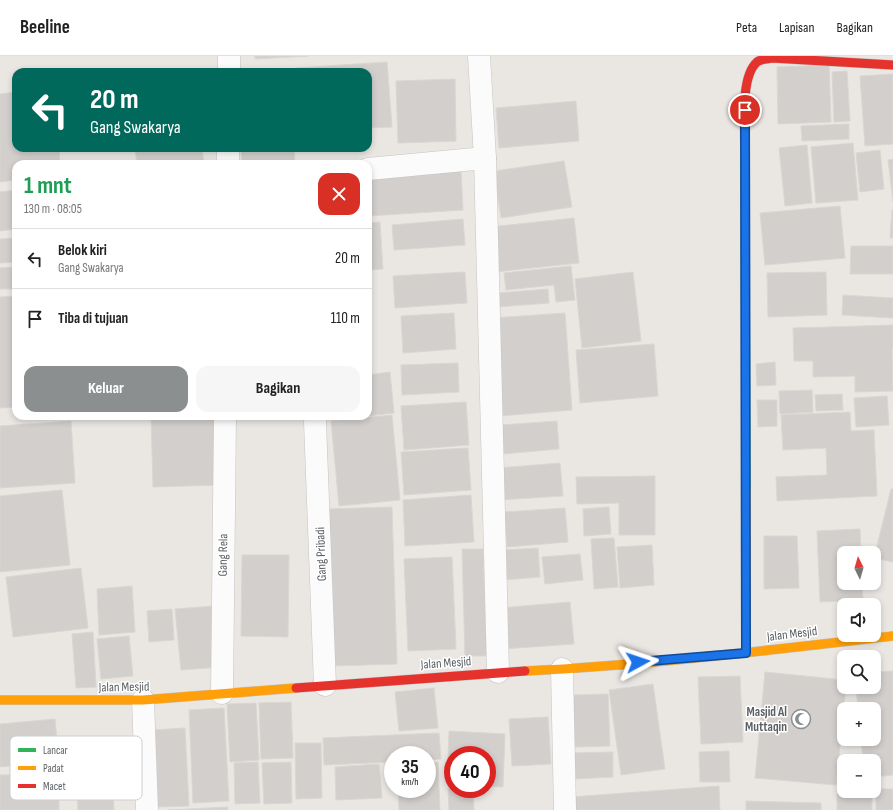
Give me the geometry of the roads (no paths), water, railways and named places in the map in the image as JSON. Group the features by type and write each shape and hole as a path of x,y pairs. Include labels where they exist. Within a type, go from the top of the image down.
{"street":[{"path":"229,56 229,68"},
{"path":"479,56 485,158 498,672"},
{"path":"746,653 745,94 750,71 758,61 772,58 893,65"},
{"path":"372,169 485,158"},
{"name":"Gang Rela","path":"222,693 225,420"},
{"name":"Gang Pribadi","path":"315,422 325,685"},
{"name":"Jalan Mesjid","path":"0,700 143,700 498,672 562,669 746,653 893,636"},
{"path":"562,669 565,810"},
{"path":"143,700 147,810"}],"place":[{"name":"Masjid Al Muttaqin","path":"801,719"}]}
